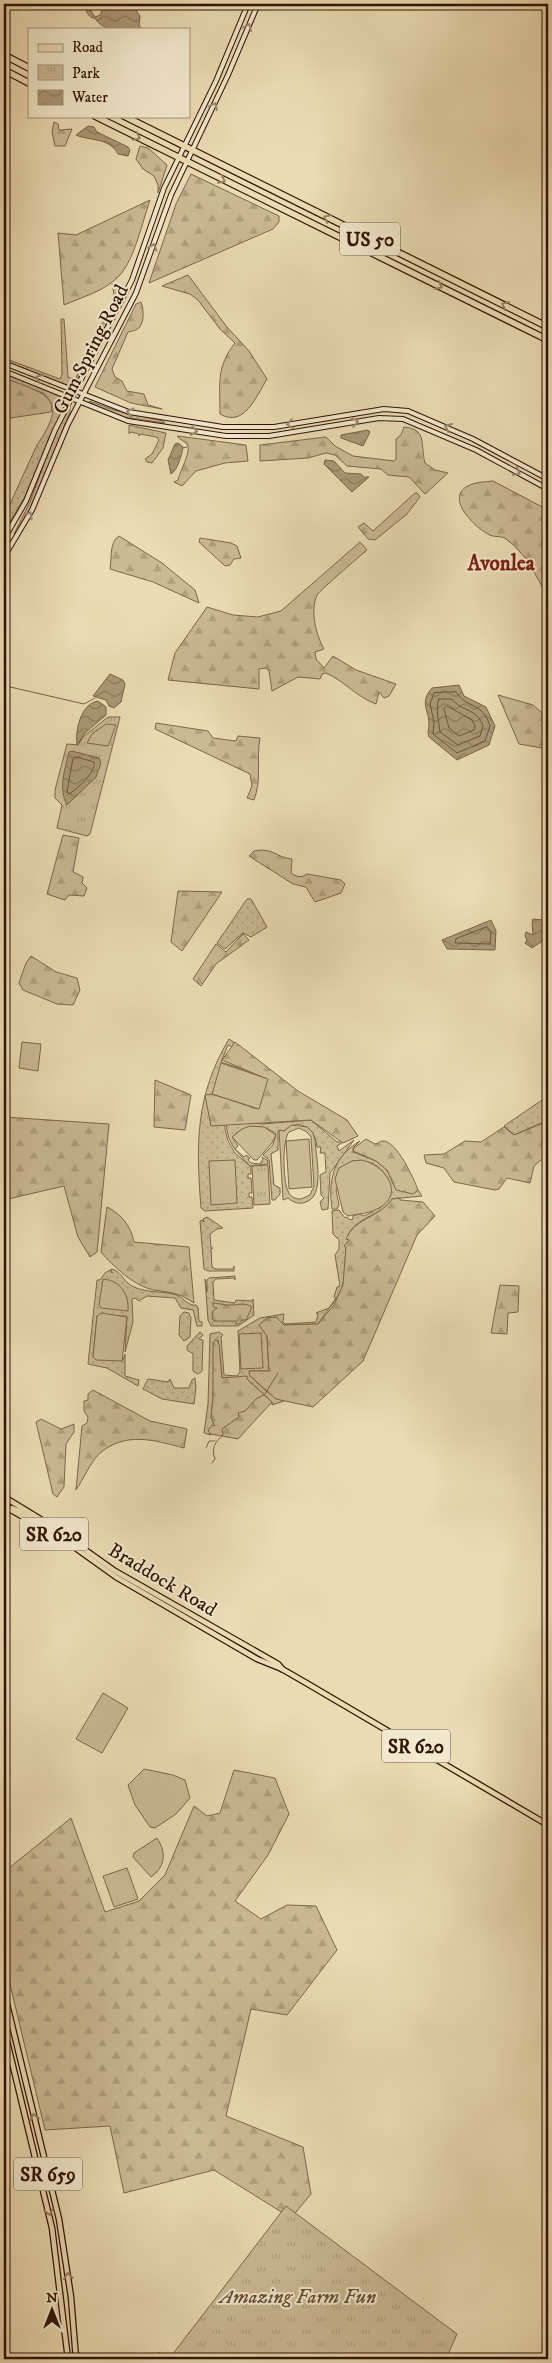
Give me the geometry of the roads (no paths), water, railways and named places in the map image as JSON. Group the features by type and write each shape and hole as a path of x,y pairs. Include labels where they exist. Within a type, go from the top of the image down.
{"highway":[{"path":"4,56 28,68"},
{"path":"4,70 28,82"},
{"name":"US 50","path":"99,118 548,340"},
{"name":"US 50","path":"128,118 548,327"}],"main road":[{"name":"Gum Spring Road","path":"4,539 26,501 51,438 128,289 141,258 156,208 216,81 248,4"},
{"name":"Gum Spring Road","path":"4,556 32,510 83,395 136,293 171,195 228,75 258,4"},
{"path":"128,289 136,293"},
{"path":"4,363 135,414 231,428 274,427 377,410 401,410 420,415 473,439 548,479"},
{"path":"4,371 123,419 147,425 220,435 253,437 290,433 379,418 402,419 469,447 548,489"},
{"path":"123,419 126,425"},
{"name":"Braddock Road","path":"4,1497 50,1525 115,1571 278,1664 282,1669"},
{"path":"6,1507 16,1509 50,1525"},
{"name":"Braddock Road","path":"6,1507 62,1539 116,1577 257,1660 282,1669 548,1825"},
{"name":"SR 659","path":"4,1992 59,2219 71,2297 76,2359"},
{"name":"SR 659","path":"4,2029 50,2218 68,2359"}],"water":[{"path":"88,4 92,4 91,11 95,17 100,15 105,4 132,4 140,16 139,26 142,28 108,28 99,23 95,18 92,18 87,13 86,8"},
{"path":"88,126 94,127 97,132 128,147 130,150 128,156 118,154 104,142 76,135"},
{"path":"368,430 370,432 363,446 341,438 341,435"},
{"path":"178,443 183,447 177,466 171,474 168,460 175,444"},
{"path":"325,460 334,461 345,473 361,474 364,477 369,477 352,492 324,464"},
{"path":"110,674 123,680 125,684 121,702 114,708 109,706 106,700 93,696"},
{"path":"459,685 464,696 486,707 495,726 489,745 457,760 429,737 429,719 425,702 432,688"},
{"path":"98,701 106,707 106,715 85,733 77,745 80,719 87,707"},
{"path":"72,751 99,758 101,763 96,777 67,805 64,799 63,779 69,752"},
{"path":"533,919 544,920 548,928 541,942 532,948 525,943 527,940 525,936 526,932 533,935"},
{"path":"491,920 496,931 495,950 447,949 442,940"}],"waterway":[{"path":"183,448 187,447"},
{"path":"6,686 84,704 95,698"},
{"path":"212,1463 215,1459 213,1452 215,1446 223,1435 222,1429 239,1417 238,1413 245,1411 256,1399 265,1394 278,1373"},
{"path":"206,1448 209,1441 215,1441"},
{"path":"150,2359 160,2352"}],"district":[{"name":"Avonlea","path":"501,563"}],"park label":[{"name":"Amazing Farm Fun","path":"298,2296"}]}
